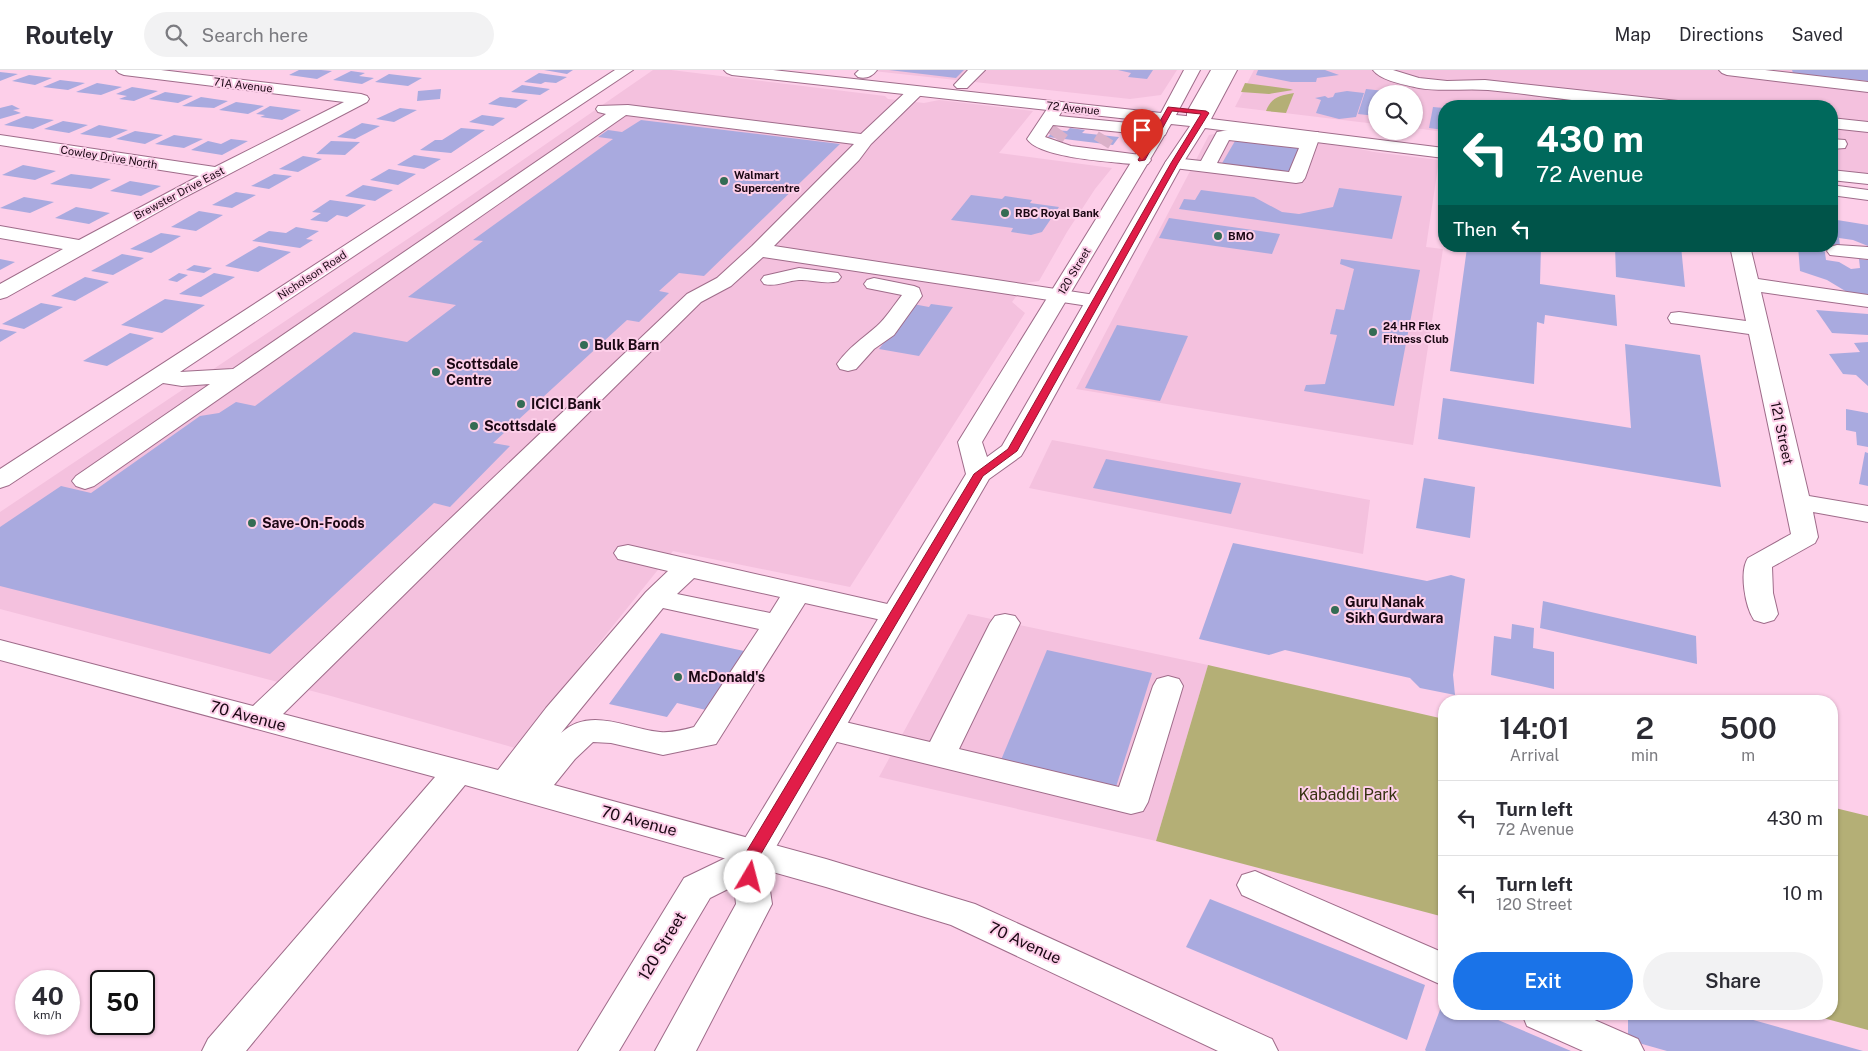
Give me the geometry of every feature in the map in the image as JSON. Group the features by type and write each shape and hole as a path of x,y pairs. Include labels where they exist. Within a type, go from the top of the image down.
{"main road":[{"name":"71A Avenue","path":"124,70 361,99"},
{"path":"196,79 217,70"},
{"name":"Nicholson Road","path":"0,480 625,70"},
{"name":"72 Avenue","path":"732,70 917,90 1057,127 1200,116 1438,142"},
{"name":"72 Avenue","path":"809,70 866,72 962,85 1165,120"},
{"path":"840,82 854,80 874,81 943,88 962,85 977,70"},
{"name":"120 Street","path":"979,474 970,442 1142,160 1192,70"},
{"path":"675,1051 754,904 750,858 979,474 1012,451 1056,376 1200,116 1219,70"},
{"path":"1200,116 1211,106 1229,70"},
{"path":"1381,70 1396,77 1419,83 1460,86 1485,85 1623,100"},
{"path":"1460,86 1463,70"},
{"path":"1727,70 1868,87"},
{"path":"259,719 694,298 724,282 759,250 853,156 865,140 917,90"},
{"name":"Brewster Drive East","path":"0,293 217,173 361,99"},
{"path":"573,104 865,140"},
{"path":"85,481 621,111"},
{"name":"72 Avenue","path":"1200,116 1311,140 1438,152"},
{"path":"1057,127 1096,141 1127,128 1165,120"},
{"path":"1838,124 1868,127"},
{"path":"1057,127 1142,160"},
{"path":"1096,141 1127,128"},
{"path":"1174,163 1206,167 1296,178 1311,140 1223,136 1206,167"},
{"name":"Cowley Drive North","path":"0,140 217,173"},
{"path":"1838,176 1860,178"},
{"path":"1838,191 1868,195"},
{"path":"1838,202 1868,205"},
{"path":"413,209 468,217"},
{"path":"0,232 82,246"},
{"path":"759,250 1096,301"},
{"path":"1838,251 1868,253"},
{"name":"121 Street","path":"1741,252 1805,538 1758,564 1759,593 1764,614"},
{"path":"772,280 799,274 809,274 900,288 912,292 912,296 886,330 866,344 848,364"},
{"path":"1748,284 1868,301"},
{"path":"1679,318 1758,328"},
{"path":"158,376 182,379 239,375"},
{"path":"1797,502 1868,514"},
{"path":"628,553 895,614"},
{"path":"518,788 554,720 663,599 688,568"},
{"path":"518,788 571,742 582,734 592,731 663,744 705,736 798,592"},
{"path":"663,599 777,624"},
{"path":"940,756 1005,622"},
{"name":"70 Avenue","path":"0,650 518,788 750,858 962,914 1258,1051"},
{"path":"828,729 1131,802 1168,686"},
{"path":"222,1051 458,772"},
{"name":"120 Street","path":"598,1051 697,888 750,858"},
{"path":"1254,885 1438,967"},
{"path":"1554,1020 1624,1051"}],"shaded area":[{"name":"Scottsdale Centre","path":"653,70 671,70 885,96 888,99 924,103 939,100 1033,111 999,153 1112,168 1095,189 1067,232 1039,281 1026,283 1012,302 1025,313 850,587 673,551 515,748 331,696 0,609 0,512 430,224"},
{"path":"864,70 1177,70 1161,95 1130,99"},
{"path":"1254,70 1868,70 1868,183 1838,179 1838,100 1438,100 1438,131 1423,129 1423,85 1368,85 1368,123 1235,107"},
{"path":"1224,132 1438,160 1426,247 1438,248 1438,252 1443,252 1413,445 1076,389 1209,135"},
{"path":"1052,440 1370,500 1363,554 1029,488"},
{"path":"968,614 1208,665 1156,841 879,777"}],"green space":[{"path":"1245,83 1293,90 1269,94 1241,92"},
{"path":"1294,93 1286,113 1266,111 1274,100"},
{"name":"Kabaddi Park","path":"1208,665 1438,718 1438,915 1156,841"},
{"path":"1838,809 1868,816 1868,1030 1830,1020 1838,1020"}],"building":[{"path":"299,70 332,71 317,79 289,75"},
{"path":"544,70 573,70 567,74"},
{"path":"889,70 964,70 956,78"},
{"path":"1118,70 1153,70 1147,79 1128,77 1131,73"},
{"path":"1258,70 1325,70 1339,75 1317,78 1316,82 1291,82 1256,75"},
{"path":"1792,70 1868,70 1868,81 1793,73"},
{"path":"351,71 365,73 359,76 374,78 362,84 333,80"},
{"path":"0,72 18,74 0,81"},
{"path":"539,73 567,77 556,83 524,82"},
{"path":"389,74 422,78 408,86 375,82"},
{"path":"29,75 52,78 35,85 12,81"},
{"path":"60,80 85,83 68,90 43,87"},
{"path":"97,83 122,87 101,95 76,92"},
{"path":"522,85 550,89 540,95 511,92"},
{"path":"132,87 158,91 134,101 119,99 127,96 116,94"},
{"path":"441,89 440,99 417,101 418,91"},
{"path":"1366,89 1368,89 1368,115 1358,114"},
{"path":"1347,91 1364,93 1356,117 1339,119 1316,113 1321,100 1315,98 1333,97 1335,93"},
{"path":"165,92 193,96 178,103 149,99"},
{"path":"201,97 228,101 214,108 182,106"},
{"path":"500,97 528,100 516,108 488,104"},
{"path":"236,102 264,106 248,114 219,110"},
{"path":"12,105 20,109 13,110 21,113 0,119 0,108"},
{"path":"270,106 301,110 282,120 260,117 265,115 256,114"},
{"path":"1433,107 1438,107 1438,129 1429,128"},
{"path":"400,108 417,110 394,122 376,119"},
{"path":"482,115 505,118 493,126 469,122"},
{"path":"26,116 54,120 33,129 4,125"},
{"name":"Scottsdale Centre","path":"641,120 840,144 704,276 679,273 659,291 669,293 639,322 627,320 493,443 510,446 450,507 434,503 270,654 0,586 0,527 61,486 91,493 200,416 219,413 236,402 255,406 354,332 407,342 456,305 408,297 483,241 473,240 613,139 598,137 608,130 622,132"},
{"path":"63,121 88,125 69,133 44,129"},
{"path":"362,123 380,126 355,139 337,137"},
{"path":"99,125 128,130 110,138 80,134"},
{"path":"461,128 485,130 451,153 420,150 435,140 442,140"},
{"path":"1070,128 1085,130 1082,133 1119,137 1113,145 1048,137 1054,130 1067,131"},
{"path":"135,131 163,135 145,144 116,139"},
{"path":"174,135 203,139 184,148 155,144"},
{"path":"231,139 248,141 222,155 191,150 208,141 221,144"},
{"path":"331,141 360,142 345,155 316,154"},
{"path":"1235,141 1304,147 1290,175 1221,165"},
{"path":"414,155 441,159 424,169 397,165"},
{"path":"303,156 322,159 298,172 279,169"},
{"path":"23,165 56,171 35,180 2,175"},
{"path":"389,169 416,174 398,185 370,180"},
{"path":"71,174 111,179 91,189 50,184"},
{"path":"274,174 292,176 269,189 251,186"},
{"path":"130,181 161,186 141,196 110,191"},
{"path":"363,185 393,190 375,201 345,196"},
{"path":"1339,188 1402,196 1392,239 1179,209 1184,199 1195,200 1201,190 1254,197 1282,212 1299,214 1333,207"},
{"path":"236,192 256,195 232,208 212,205"},
{"name":"RBC Royal Bank","path":"971,195 1002,199 1005,196 1032,200 1030,203 1059,207 1042,232 1031,235 1011,232 1013,228 951,220"},
{"path":"24,197 54,202 30,213 0,208"},
{"path":"330,200 366,205 347,217 337,215 327,222 310,220 321,213 312,212"},
{"path":"76,207 110,213 89,224 55,218"},
{"path":"199,211 223,215 196,231 171,227"},
{"path":"1169,218 1280,234 1272,254 1159,238"},
{"path":"1838,220 1868,225 1868,246 1853,240 1839,238 1840,245 1838,245"},
{"path":"296,227 319,231 306,239 313,240 300,248 252,241 269,231 286,233"},
{"path":"161,233 181,236 151,253 130,249"},
{"path":"259,246 291,252 258,272 225,266"},
{"path":"1466,252 1541,252 1540,284 1615,295 1617,326 1545,315 1544,324 1537,322 1534,384 1450,371"},
{"path":"1615,252 1682,252 1685,287 1616,277"},
{"path":"1798,252 1825,252 1826,260 1839,262 1851,269 1860,268 1859,259 1868,260 1868,295 1847,292 1827,280 1800,271"},
{"path":"122,254 144,258 113,275 91,271"},
{"path":"0,259 15,262 0,270"},
{"path":"1341,259 1420,270 1394,406 1304,391 1306,385 1325,384 1337,335 1330,334 1336,309 1344,310 1354,269 1340,264"},
{"path":"194,265 212,268 204,273 186,270"},
{"path":"179,273 188,275 177,282 168,280"},
{"path":"214,273 235,277 201,297 179,294"},
{"path":"85,277 109,282 75,301 51,296"},
{"path":"165,299 205,305 162,333 121,325"},
{"path":"41,303 63,307 24,329 2,324"},
{"path":"913,304 929,307 931,304 953,307 919,356 879,349"},
{"path":"1816,310 1868,314 1868,335 1832,333"},
{"path":"1117,325 1188,336 1160,401 1085,388"},
{"path":"0,329 17,332 0,342"},
{"path":"130,333 154,338 107,366 83,361"},
{"path":"1868,342 1868,386 1856,375 1843,374 1829,354 1860,352 1854,343"},
{"path":"1625,344 1700,355 1721,487 1438,439 1443,398 1631,428"},
{"path":"1846,409 1868,413 1868,447 1857,445 1856,432 1846,430"},
{"path":"1865,452 1868,453 1868,486 1859,484"},
{"path":"1106,459 1241,483 1231,514 1093,488"},
{"path":"1424,478 1475,487 1470,538 1416,528"},
{"name":"Guru Nanak Sikh Gurdwara","path":"1233,543 1427,581 1451,575 1465,579 1453,675 1455,695 1420,688 1410,678 1285,650 1269,655 1199,639"},
{"path":"1543,601 1696,636 1697,664 1540,628"},
{"path":"1512,624 1534,628 1533,648 1554,652 1554,689 1491,675 1494,636 1511,639"},
{"name":"McDonald's","path":"661,633 744,651 706,710 677,703 667,717 609,704"},
{"path":"1047,650 1152,673 1116,787 1001,760"},
{"path":"1210,899 1425,985 1407,1040 1186,947"},
{"path":"1438,1015 1438,1020 1498,1020 1571,1051 1426,1051"},
{"path":"1628,1020 1753,1020 1863,1051 1667,1051 1628,1040"}],"tunnel":[{"path":"1055,138 1061,130"},
{"path":"1101,144 1106,136"}],"place":[{"name":"Walmart Supercentre","path":"724,181"},
{"name":"RBC Royal Bank","path":"1005,213"},
{"name":"BMO","path":"1218,236"},
{"name":"24 HR Flex Fitness Club","path":"1373,332"},
{"name":"Bulk Barn","path":"584,345"},
{"name":"Scottsdale Centre","path":"436,372"},
{"name":"ICICI Bank","path":"521,404"},
{"name":"Scottsdale","path":"474,426"},
{"name":"Save-On-Foods","path":"252,523"},
{"name":"Guru Nanak Sikh Gurdwara","path":"1335,610"},
{"name":"McDonald's","path":"678,677"}],"route":[{"path":"750,877 748,863 881,637 979,474 1012,451 1056,376 1174,163 1206,113 1170,109 1142,160"}]}
